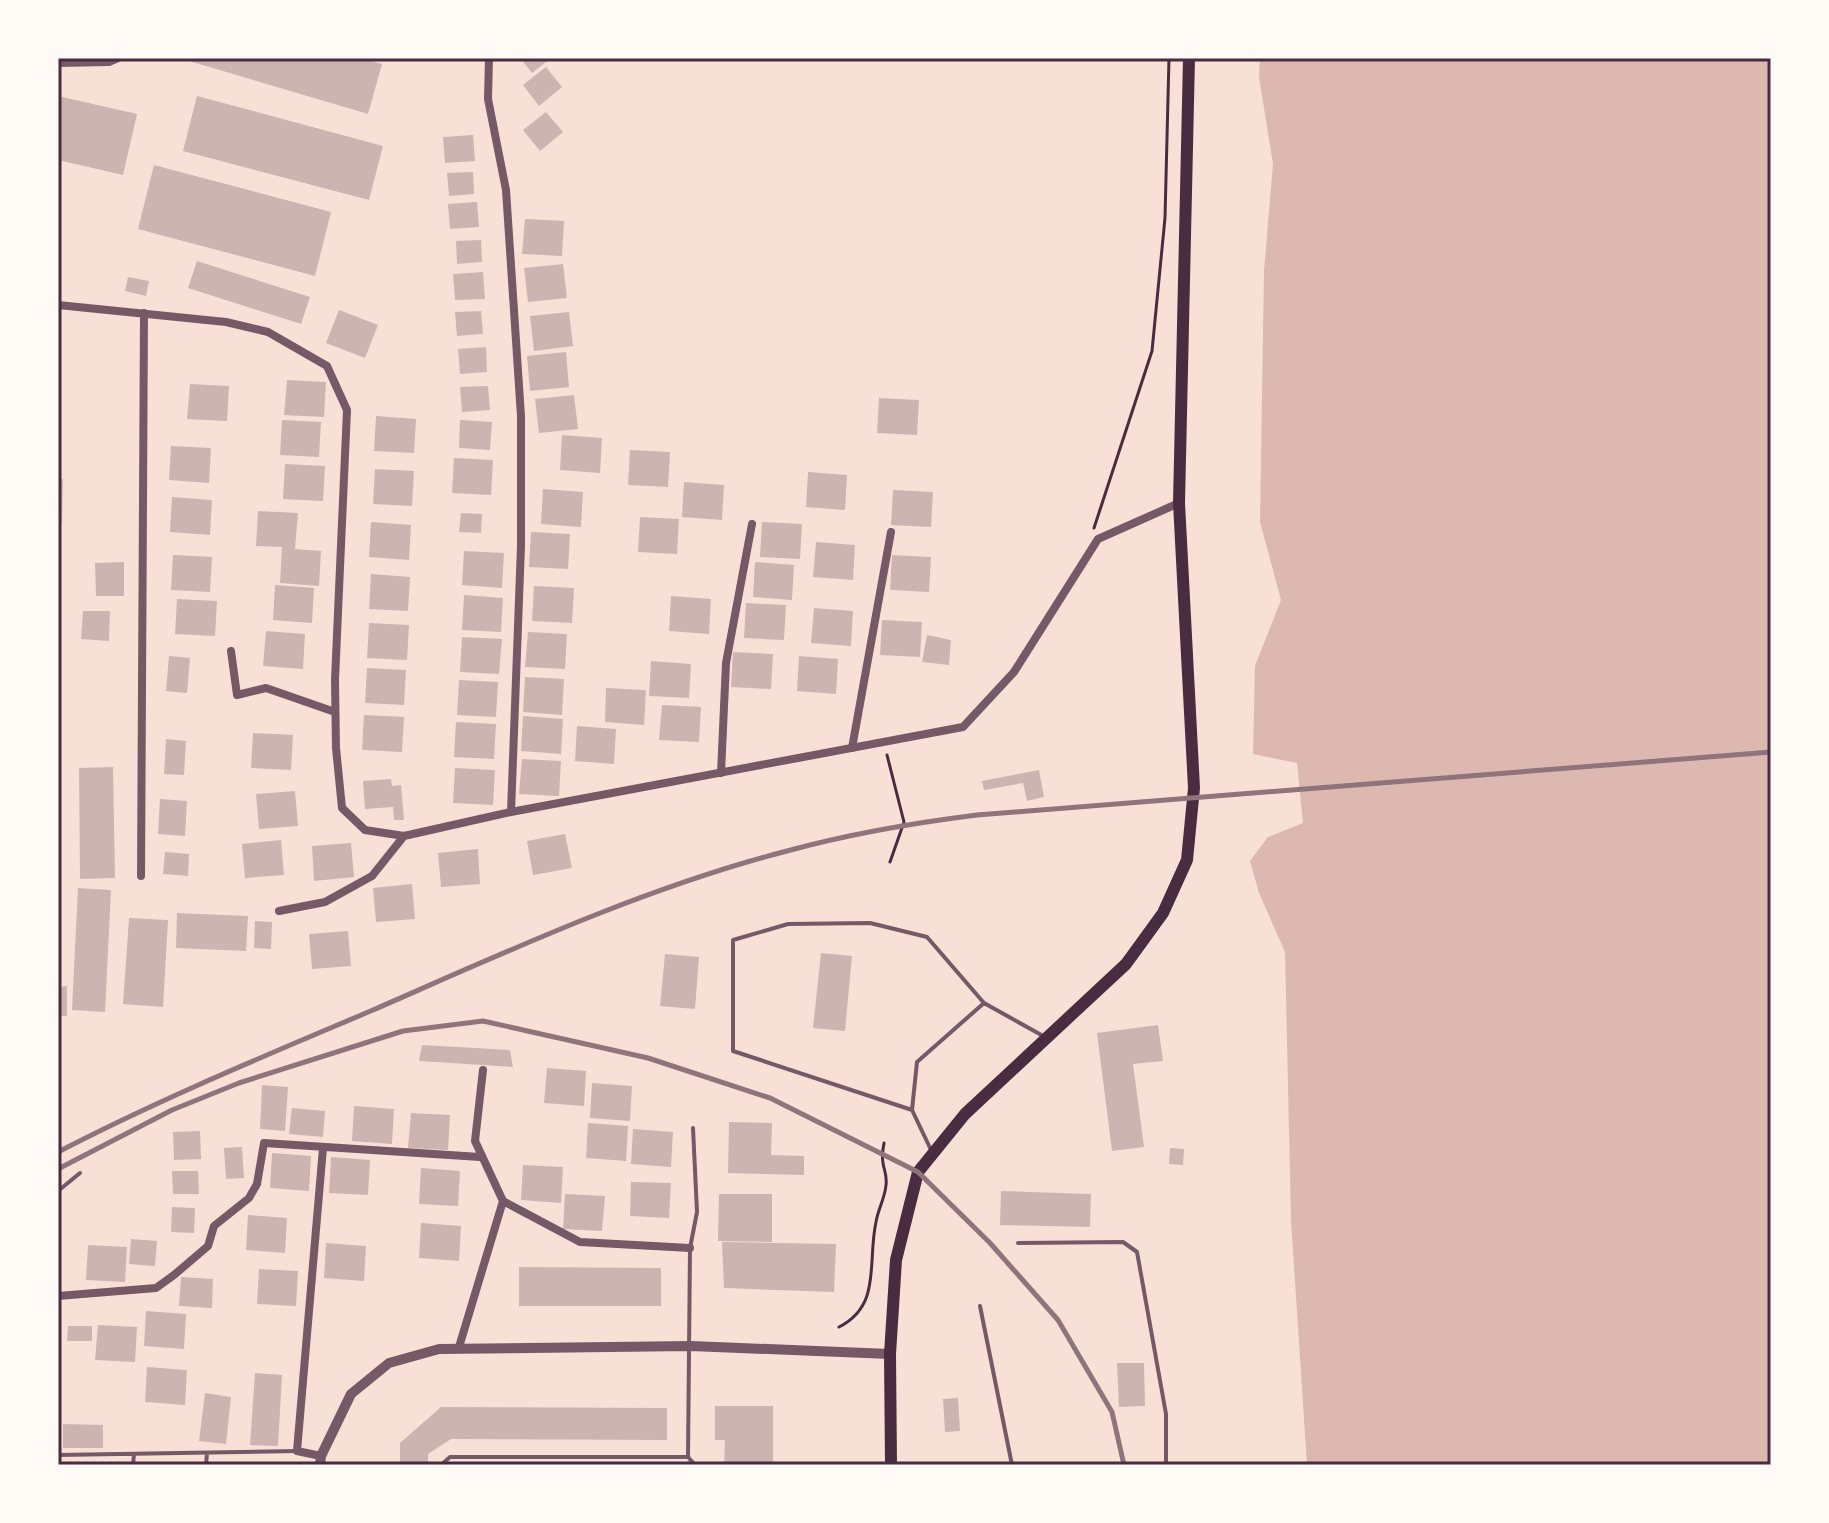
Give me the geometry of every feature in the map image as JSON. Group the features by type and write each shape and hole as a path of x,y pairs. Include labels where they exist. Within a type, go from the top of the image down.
{"main road":[{"path":"891,1465 890,1354 896,1260 918,1172 965,1114 1126,964 1163,913 1187,860 1194,788 1179,503 1189,58"}],"street":[{"path":"58,63 109,62 118,58"},
{"path":"489,58 488,99 506,190 521,416 521,546 511,812"},
{"path":"58,305 226,322 268,332 327,366 347,410 335,712 342,808 365,830 404,836 511,812 963,727 1014,672 1098,539 1179,503"},
{"path":"141,876 144,313"},
{"path":"721,773 726,663 752,524"},
{"path":"852,748 891,532"},
{"path":"231,651 237,695 266,688 335,712"},
{"path":"279,911 325,902 372,876 404,836"},
{"path":"483,1070 475,1141 503,1201 580,1242 690,1248"},
{"path":"58,1296 156,1288 174,1275 208,1246 214,1226 249,1198 257,1184 264,1143 480,1157"},
{"path":"323,1148 297,1451 320,1460 351,1394 389,1363 439,1349 691,1346 890,1354"},
{"path":"459,1347 503,1201"}],"lane":[{"path":"912,1110 733,1051 733,940 788,924 870,923 927,937 984,1003 1047,1038"},
{"path":"932,1153 912,1110 917,1062 984,1003"},
{"path":"693,1128 697,1212 690,1248 688,1457 695,1465"},
{"path":"58,1191 80,1173"},
{"path":"1018,1243 1123,1242 1137,1252 1166,1414 1166,1465"},
{"path":"980,1306 1012,1465"},
{"path":"58,1455 297,1451"},
{"path":"206,1465 207,1453"},
{"path":"133,1465 134,1454"},
{"path":"653,1455 653,1465"},
{"path":"441,1465 450,1457 688,1457"}],"path":[{"path":"1089,554 1152,351 1165,218 1169,58"},
{"path":"884,742 904,822 890,862"},
{"path":"839,1327 859,1317 867,1301 876,1221 886,1189 880,1164 884,1143"}],"shaded area":[{"path":"1260,58 1771,58 1771,1465 1307,1465 1291,1220 1285,952 1259,893 1250,861 1268,837 1303,823 1297,763 1253,754 1255,666 1281,600 1260,522 1264,271 1273,164 1259,77"}],"building":[{"path":"190,58 362,58 382,64 368,114 189,61"},
{"path":"520,58 551,58 532,73"},
{"path":"546,67 562,87 539,106 523,85"},
{"path":"58,96 137,114 123,175 58,160"},
{"path":"197,96 383,146 369,200 183,151"},
{"path":"546,112 563,132 540,151 523,130"},
{"path":"473,135 475,161 445,163 443,137"},
{"path":"154,165 331,212 315,276 138,229"},
{"path":"473,172 474,194 449,196 447,173"},
{"path":"477,202 479,227 450,229 448,204"},
{"path":"525,219 564,221 562,256 522,254"},
{"path":"481,240 482,262 457,264 456,241"},
{"path":"197,261 310,297 301,324 188,288"},
{"path":"563,264 567,298 528,302 524,268"},
{"path":"483,272 485,299 455,300 453,274"},
{"path":"128,277 149,281 146,296 125,291"},
{"path":"339,310 378,325 365,358 326,343"},
{"path":"481,311 483,334 457,336 455,312"},
{"path":"569,312 573,346 534,351 530,316"},
{"path":"486,347 487,372 460,374 458,349"},
{"path":"566,352 569,387 530,391 527,356"},
{"path":"287,380 326,382 324,417 284,415"},
{"path":"190,384 229,386 227,421 187,419"},
{"path":"488,386 490,410 462,412 460,387"},
{"path":"574,395 578,429 539,433 535,399"},
{"path":"879,398 919,400 917,435 877,433"},
{"path":"376,416 416,419 414,453 374,451"},
{"path":"282,420 321,422 319,457 280,455"},
{"path":"460,420 492,422 490,450 459,448"},
{"path":"562,435 602,438 600,473 560,470"},
{"path":"171,446 211,448 209,483 169,480"},
{"path":"630,450 670,452 668,487 628,485"},
{"path":"454,458 493,460 491,495 452,493"},
{"path":"285,464 325,466 323,501 283,499"},
{"path":"375,469 414,471 412,506 373,504"},
{"path":"808,472 847,475 845,510 806,507"},
{"path":"58,479 63,479 62,525 58,525"},
{"path":"684,482 724,485 722,520 682,517"},
{"path":"543,489 583,492 581,527 541,524"},
{"path":"893,490 933,492 931,527 891,525"},
{"path":"172,497 212,500 210,535 170,532"},
{"path":"258,511 298,513 295,549 321,551 319,586 280,583 282,547 256,546"},
{"path":"461,513 482,514 481,533 459,532"},
{"path":"640,517 679,519 677,554 638,552"},
{"path":"371,522 411,525 409,560 369,557"},
{"path":"762,522 802,524 800,559 760,557"},
{"path":"531,532 570,534 568,569 529,567"},
{"path":"816,542 855,545 853,580 813,577"},
{"path":"464,551 504,553 502,588 462,585"},
{"path":"173,555 212,557 210,592 171,590"},
{"path":"892,555 931,557 929,592 890,590"},
{"path":"124,562 124,596 96,596 95,563"},
{"path":"755,562 794,565 792,600 753,597"},
{"path":"371,574 410,577 408,611 369,609"},
{"path":"275,585 314,588 312,623 273,620"},
{"path":"534,586 574,588 572,623 532,621"},
{"path":"464,595 503,598 501,632 462,630"},
{"path":"671,596 711,599 709,634 669,631"},
{"path":"177,599 217,601 215,636 175,634"},
{"path":"746,603 786,605 784,640 744,638"},
{"path":"814,608 853,611 851,646 811,643"},
{"path":"83,611 110,611 109,641 81,639"},
{"path":"882,620 922,622 920,657 880,655"},
{"path":"369,623 409,625 407,660 367,658"},
{"path":"266,631 305,634 303,669 263,666"},
{"path":"528,632 567,634 565,669 525,667"},
{"path":"927,635 951,640 949,665 922,662"},
{"path":"462,637 502,639 499,674 460,672"},
{"path":"733,652 773,654 771,689 731,687"},
{"path":"169,656 190,658 187,693 166,691"},
{"path":"799,656 838,659 836,694 797,691"},
{"path":"651,661 691,664 689,698 649,696"},
{"path":"367,668 406,670 404,705 365,703"},
{"path":"525,677 564,679 562,715 523,712"},
{"path":"459,680 498,682 496,717 457,715"},
{"path":"606,688 646,690 644,725 605,722"},
{"path":"662,705 701,707 699,742 659,740"},
{"path":"364,715 404,717 402,752 362,750"},
{"path":"523,716 563,719 561,754 521,751"},
{"path":"456,722 496,724 494,759 454,757"},
{"path":"577,726 616,729 614,764 575,761"},
{"path":"253,733 293,735 291,770 251,768"},
{"path":"166,739 186,741 184,775 164,774"},
{"path":"522,759 561,761 559,796 519,794"},
{"path":"113,767 115,878 80,879 79,768"},
{"path":"455,768 495,770 493,805 453,803"},
{"path":"1039,770 1044,797 1027,801 1023,783 984,790 982,781"},
{"path":"391,779 392,786 401,785 404,820 394,820 393,807 365,809 363,781"},
{"path":"295,791 298,826 259,829 256,794"},
{"path":"160,799 187,801 185,836 158,834"},
{"path":"565,834 572,868 533,875 527,841"},
{"path":"281,840 284,875 245,878 242,844"},
{"path":"351,843 354,877 314,881 312,846"},
{"path":"478,849 480,884 441,887 438,853"},
{"path":"165,852 189,854 188,876 163,874"},
{"path":"412,884 415,919 376,922 373,888"},
{"path":"78,888 111,890 105,1012 72,1010"},
{"path":"177,913 248,916 246,951 176,948"},
{"path":"129,918 168,920 163,1007 123,1004"},
{"path":"255,921 272,922 271,949 254,948"},
{"path":"348,931 351,966 312,969 309,934"},
{"path":"821,953 852,956 845,1031 813,1028"},
{"path":"665,954 699,957 695,1009 660,1006"},
{"path":"67,986 67,1016 58,1016 58,987"},
{"path":"1158,1025 1163,1061 1133,1064 1144,1147 1112,1151 1097,1033"},
{"path":"422,1045 510,1050 513,1067 419,1061"},
{"path":"547,1068 586,1071 584,1106 544,1103"},
{"path":"592,1083 632,1086 630,1121 590,1118"},
{"path":"262,1085 288,1087 285,1131 260,1129"},
{"path":"354,1106 394,1109 392,1144 352,1141"},
{"path":"292,1108 325,1111 323,1137 289,1134"},
{"path":"411,1113 450,1115 448,1150 408,1148"},
{"path":"729,1122 772,1123 771,1155 804,1156 804,1175 728,1173"},
{"path":"588,1123 628,1126 626,1161 586,1158"},
{"path":"633,1129 673,1132 671,1167 631,1164"},
{"path":"200,1131 201,1159 174,1160 173,1132"},
{"path":"242,1147 244,1178 226,1179 224,1148"},
{"path":"1170,1148 1184,1149 1183,1165 1169,1164"},
{"path":"272,1153 311,1156 309,1191 270,1188"},
{"path":"331,1157 370,1160 368,1195 329,1193"},
{"path":"523,1165 563,1167 561,1203 521,1200"},
{"path":"421,1168 460,1171 458,1206 419,1204"},
{"path":"172,1171 198,1171 199,1194 173,1194"},
{"path":"631,1182 671,1183 669,1218 630,1216"},
{"path":"1001,1191 1091,1194 1090,1227 1000,1225"},
{"path":"565,1194 605,1196 602,1231 563,1229"},
{"path":"719,1194 772,1194 772,1242 718,1241"},
{"path":"172,1207 195,1208 194,1233 171,1232"},
{"path":"248,1215 287,1218 285,1253 246,1250"},
{"path":"421,1223 461,1226 459,1261 419,1258"},
{"path":"131,1239 157,1241 155,1266 129,1264"},
{"path":"722,1242 836,1244 834,1292 724,1288"},
{"path":"326,1243 366,1246 364,1281 324,1278"},
{"path":"88,1245 127,1247 125,1282 86,1280"},
{"path":"519,1267 661,1268 661,1306 519,1306"},
{"path":"259,1269 298,1271 296,1306 257,1304"},
{"path":"181,1277 213,1279 212,1308 179,1306"},
{"path":"146,1311 186,1314 184,1349 144,1346"},
{"path":"98,1325 137,1327 135,1362 95,1360"},
{"path":"68,1326 92,1326 92,1341 67,1341"},
{"path":"1117,1363 1144,1363 1145,1406 1119,1407"},
{"path":"147,1367 187,1370 185,1405 145,1402"},
{"path":"255,1373 282,1375 278,1446 250,1445"},
{"path":"205,1393 231,1397 226,1444 199,1441"},
{"path":"958,1398 960,1431 945,1432 943,1399"},
{"path":"715,1406 773,1406 773,1465 724,1465 725,1440 715,1440"},
{"path":"441,1407 667,1408 667,1440 451,1439 428,1454 428,1465 400,1465 400,1443"},
{"path":"63,1424 103,1425 103,1448 63,1448"}],"railway":[{"path":"58,1152 214,1078 577,922 681,883 834,839 977,815 1771,752"},
{"path":"58,1169 172,1110 239,1083 403,1031 483,1021 648,1058 770,1098 918,1172 990,1243 1058,1320 1112,1412 1124,1465"}]}
